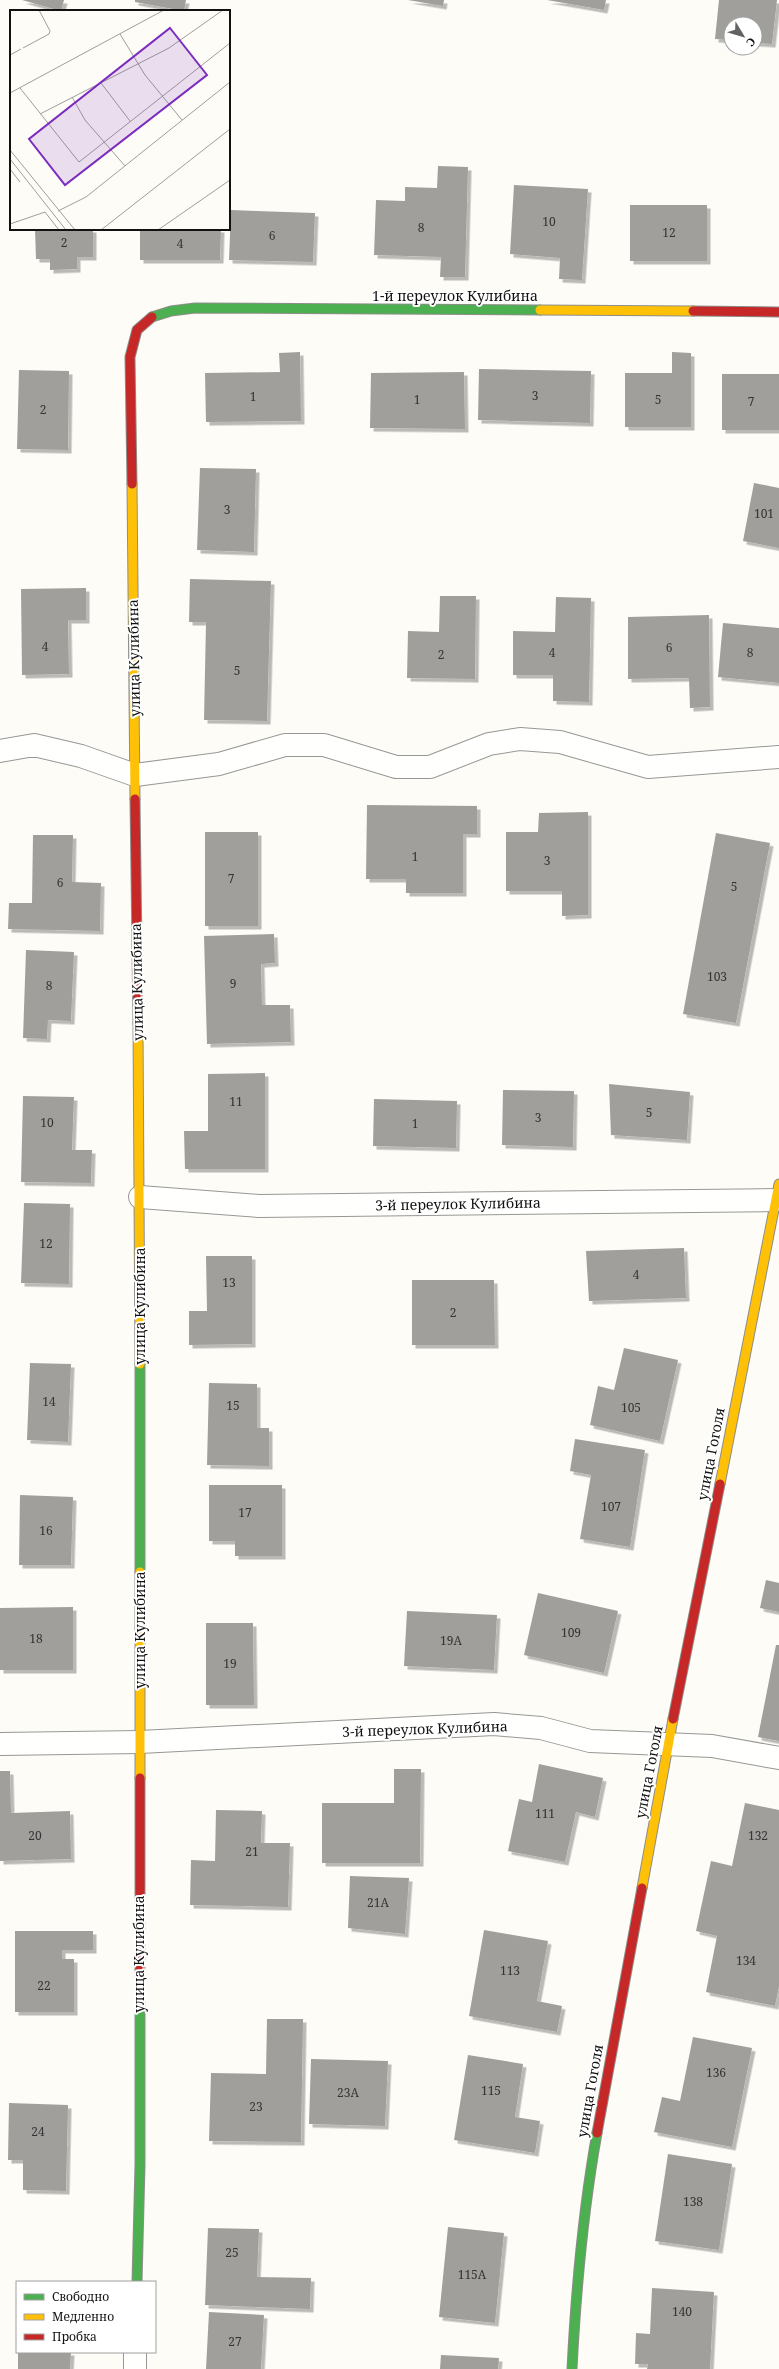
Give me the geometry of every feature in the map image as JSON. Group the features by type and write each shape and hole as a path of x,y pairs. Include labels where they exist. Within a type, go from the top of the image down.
{"street":[{"name":"1-й переулок Кулибина","path":"137,330 148,318 170,312 195,308 779,312"},
{"name":"улица Кулибина","path":"137,330 130,358 140,1197 140,2165 137,2281"},
{"path":"0,751 34,745 81,756 135,775 219,764 285,745 324,745 396,767 430,767 489,744 520,739 560,742 613,759 648,767 779,757"},
{"name":"3-й переулок Кулибина","path":"140,1197 259,1206 777,1192"},
{"name":"улица Гоголя","path":"572,2369 576,2291 587,2188 668,1744 777,1192"},
{"name":"3-й переулок Кулибина","path":"0,1744 140,1742 494,1724 540,1728 590,1741 712,1746 779,1758"},
{"path":"135,2353 135,2369"}],"building":[{"path":"22,0 64,0 61,10"},
{"path":"135,0 186,0 184,10 135,2"},
{"path":"408,0 444,0 443,6"},
{"path":"547,0 606,0 604,10"},
{"path":"719,0 777,0 772,44 763,43 763,16 723,16 723,40 715,39"},
{"path":"438,166 468,167 465,277 440,277 441,257 374,255 376,200 405,201 405,187 437,188"},
{"path":"514,185 588,189 582,280 559,279 560,258 510,254"},
{"path":"630,205 707,205 707,261 630,261"},
{"path":"231,210 315,213 313,262 229,260"},
{"path":"35,230 93,230 93,257 77,257 77,269 50,270 50,259 36,259"},
{"path":"140,230 221,230 220,260 140,260"},
{"path":"300,352 301,421 206,422 205,373 280,372 279,353"},
{"path":"672,352 691,353 691,427 625,427 625,373 672,373"},
{"path":"479,369 591,371 590,423 478,420"},
{"path":"19,370 69,371 68,450 17,449"},
{"path":"464,372 465,429 370,428 371,373"},
{"path":"722,374 779,374 779,430 722,430"},
{"path":"200,468 256,469 254,552 197,550"},
{"path":"754,483 779,488 779,548 743,541"},
{"path":"190,579 271,581 267,721 204,720 206,622 189,622"},
{"path":"86,588 86,620 68,620 69,674 22,675 21,589"},
{"path":"440,596 476,596 475,679 407,678 408,631 439,632"},
{"path":"556,597 591,598 589,702 553,701 553,675 513,675 513,631 555,632"},
{"path":"709,615 710,707 690,708 689,678 628,679 628,617"},
{"path":"723,623 779,628 779,683 718,677"},
{"path":"367,805 477,806 477,834 463,834 463,893 406,893 406,879 366,879"},
{"path":"588,812 588,915 562,916 562,891 506,891 506,832 538,832 539,813"},
{"path":"205,832 258,832 258,926 205,926"},
{"path":"716,833 770,843 736,1023 683,1014"},
{"path":"33,835 73,835 72,882 101,883 100,931 8,929 9,903 32,903"},
{"path":"274,934 275,963 261,964 262,1005 290,1005 291,1042 207,1044 204,936"},
{"path":"26,950 74,952 71,1021 48,1020 47,1039 23,1038"},
{"path":"265,1073 265,1169 185,1169 184,1131 208,1131 208,1074"},
{"path":"609,1084 690,1092 687,1140 611,1135"},
{"path":"503,1090 574,1091 573,1147 502,1145"},
{"path":"23,1096 74,1097 72,1150 92,1150 91,1183 21,1182"},
{"path":"374,1099 457,1101 456,1148 373,1146"},
{"path":"24,1203 70,1204 69,1284 21,1283"},
{"path":"684,1248 686,1298 589,1301 586,1251"},
{"path":"206,1256 252,1256 252,1344 189,1345 189,1311 207,1311"},
{"path":"412,1280 494,1280 495,1345 412,1345"},
{"path":"624,1348 678,1360 660,1441 590,1425 598,1386 614,1390"},
{"path":"30,1363 71,1364 68,1442 27,1440"},
{"path":"209,1383 257,1384 257,1428 269,1428 269,1466 207,1465"},
{"path":"575,1439 645,1450 630,1547 580,1539 591,1475 570,1471"},
{"path":"209,1485 282,1485 282,1556 235,1556 235,1541 209,1541"},
{"path":"20,1495 73,1497 71,1565 19,1565"},
{"path":"766,1580 779,1583 779,1612 760,1608"},
{"path":"538,1593 618,1611 604,1673 524,1655"},
{"path":"73,1607 73,1670 0,1670 0,1608"},
{"path":"407,1611 497,1615 494,1670 404,1666"},
{"path":"206,1623 253,1623 254,1705 206,1705"},
{"path":"776,1645 779,1645 779,1741 758,1737"},
{"path":"539,1764 603,1778 595,1817 576,1812 565,1862 508,1851 519,1799 532,1802"},
{"path":"394,1769 421,1769 420,1863 322,1863 322,1803 394,1803"},
{"path":"0,1771 10,1771 11,1813 70,1811 71,1859 0,1861"},
{"path":"745,1803 779,1810 779,1986 775,2006 706,1992 717,1936 696,1931 711,1861 732,1866"},
{"path":"216,1810 262,1811 261,1843 290,1843 288,1907 190,1905 191,1860 215,1861"},
{"path":"350,1876 409,1878 405,1934 348,1928"},
{"path":"484,1930 548,1941 537,2001 562,2006 557,2032 469,2016"},
{"path":"15,1931 93,1931 93,1950 62,1950 62,1959 74,1959 74,2012 15,2012"},
{"path":"267,2019 303,2019 301,2142 209,2141 211,2073 266,2074"},
{"path":"693,2037 752,2048 732,2147 654,2132 662,2097 680,2101"},
{"path":"468,2055 523,2064 515,2117 540,2121 535,2153 454,2140"},
{"path":"311,2059 388,2061 385,2126 309,2124"},
{"path":"9,2103 68,2105 66,2191 23,2190 23,2160 8,2160"},
{"path":"668,2154 732,2164 719,2250 655,2241"},
{"path":"448,2227 504,2233 495,2323 439,2317"},
{"path":"208,2228 259,2229 257,2277 311,2278 310,2309 205,2305"},
{"path":"652,2288 714,2292 710,2369 647,2369 648,2364 635,2364 636,2333 650,2334"},
{"path":"209,2312 264,2315 261,2369 206,2369"},
{"path":"18,2353 71,2353 70,2369 18,2369"},
{"path":"441,2355 499,2358 498,2369 440,2369"}],"traffic: fast":[{"path":"152,317 171,311 195,308 540,310"},
{"path":"140,1364 140,1572"},
{"path":"137,2281 140,2165 140,1995"},
{"path":"572,2369 581,2251 597,2133"}],"traffic: slow":[{"path":"540,310 693,311"},
{"path":"132,484 135,799"},
{"path":"138,1023 140,1364"},
{"path":"720,1484 779,1184"},
{"path":"140,1572 140,1778"},
{"path":"642,1888 673,1719"}],"traffic: jam":[{"path":"693,311 779,312"},
{"path":"132,484 130,357 137,330 152,317"},
{"path":"135,799 138,1023"},
{"path":"673,1719 720,1484"},
{"path":"140,1778 140,1995"},
{"path":"597,2133 642,1888"}]}
